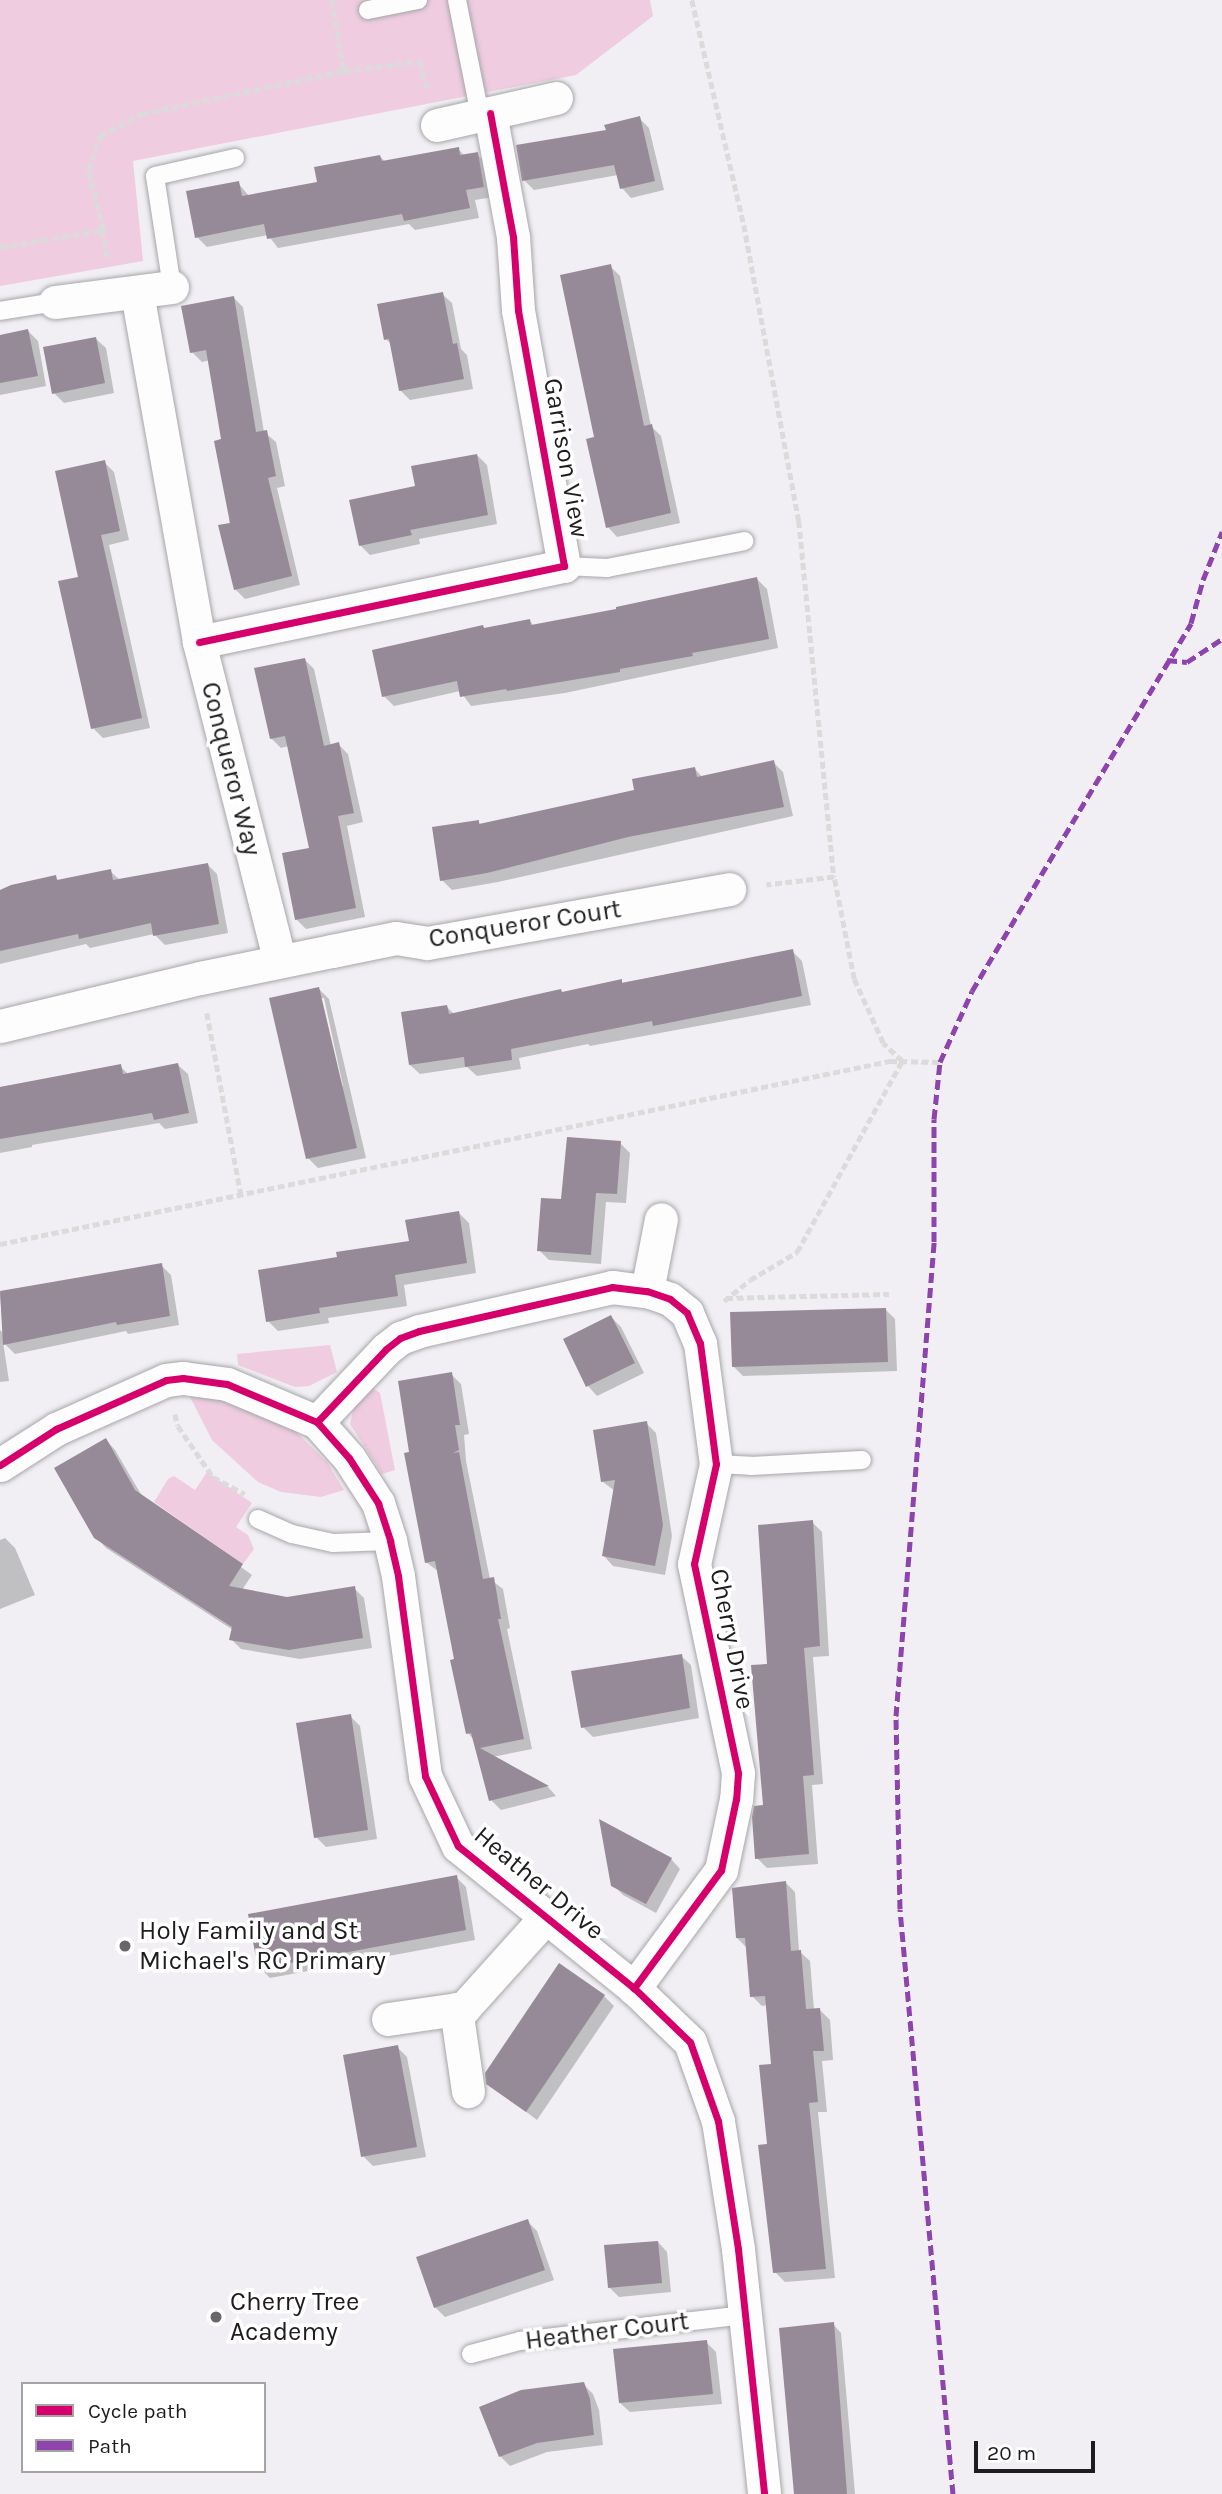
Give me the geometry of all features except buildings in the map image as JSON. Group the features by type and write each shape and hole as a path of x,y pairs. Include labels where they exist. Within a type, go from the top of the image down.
{"street":[{"path":"437,124 556,98"},
{"name":"Garrison View","path":"199,642 564,566 517,310 513,237 485,114"},
{"path":"55,302 172,287"},
{"name":"Conqueror Way","path":"137,293 199,642 280,961"},
{"name":"Conqueror Court","path":"280,961 396,938 427,943 729,889"},
{"path":"0,1026 280,961"},
{"path":"647,1291 661,1219"},
{"name":"Cherry Drive","path":"317,1422 400,1338 419,1331 612,1287 647,1291 670,1299 687,1313 700,1343 716,1464 694,1564 738,1773 736,1799 721,1870 634,1988"},
{"name":"Heather Drive","path":"0,1465 56,1429 166,1380 209,1379 227,1384 317,1422 337,1442 378,1503 390,1541 398,1576 425,1776 458,1846 544,1919 634,1988 690,2042 718,2121 745,2315 764,2494"},
{"path":"388,2019 464,2008 544,1919"},
{"path":"456,2009 468,2091"}],"lane":[{"path":"368,10 418,0"},
{"path":"457,0 485,114"},
{"path":"172,287 155,176 235,158"},
{"path":"0,311 55,302"},
{"path":"564,566 607,568 744,541"},
{"path":"716,1464 751,1466 862,1460"},
{"path":"258,1519 292,1534 333,1543 390,1541"},
{"name":"Heather Court","path":"471,2354 520,2341 745,2315"}],"path":[{"path":"331,0 344,71"},
{"path":"692,0 744,225 799,521 834,877 854,979 883,1042 902,1061"},
{"path":"729,889 834,877"},
{"path":"200,978 241,1195"},
{"path":"694,1330 710,1321 725,1298 797,1252 902,1061"},
{"path":"0,1244 902,1061 940,1062"},
{"path":"725,1298 889,1294"},
{"path":"166,1380 178,1426 213,1477 247,1495"}],"shaded area":[{"path":"0,0 650,0 653,16 576,75 133,161 143,261 0,286"},
{"path":"330,1345 337,1372 309,1386 295,1387 238,1365 237,1354"},
{"path":"371,1387 380,1393 395,1470 382,1474 350,1424 355,1402"},
{"path":"190,1397 226,1400 293,1429 327,1462 344,1490 321,1497 281,1492 258,1482 212,1440"},
{"path":"207,1472 252,1503 236,1527 248,1535 254,1549 243,1564 154,1502 168,1479 174,1476 195,1490"}],"marked path":[{"path":"953,2494 900,1909 896,1716 934,1242 934,1119 940,1062 972,991 1191,623 1203,580 1222,532"},
{"path":"1167,660 1187,662 1222,639"}],"cycle path":[{"path":"199,642 564,566 518,310 513,237 490,113"},
{"path":"317,1422 386,1349 400,1338 419,1331 612,1287 647,1291 670,1299 687,1313 700,1343 716,1464 694,1564 738,1773 736,1799 721,1870 634,1988"},
{"path":"0,1465 56,1429 166,1380 183,1378 227,1384 317,1422 349,1458 378,1503 390,1541 398,1576 425,1776 458,1846 634,1988 690,2042 718,2121 738,2249 764,2494"}],"place":[{"name":"Holy Family and St Michael's RC Primary","path":"125,1946"},
{"name":"Cherry Tree Academy","path":"216,2317"}]}
